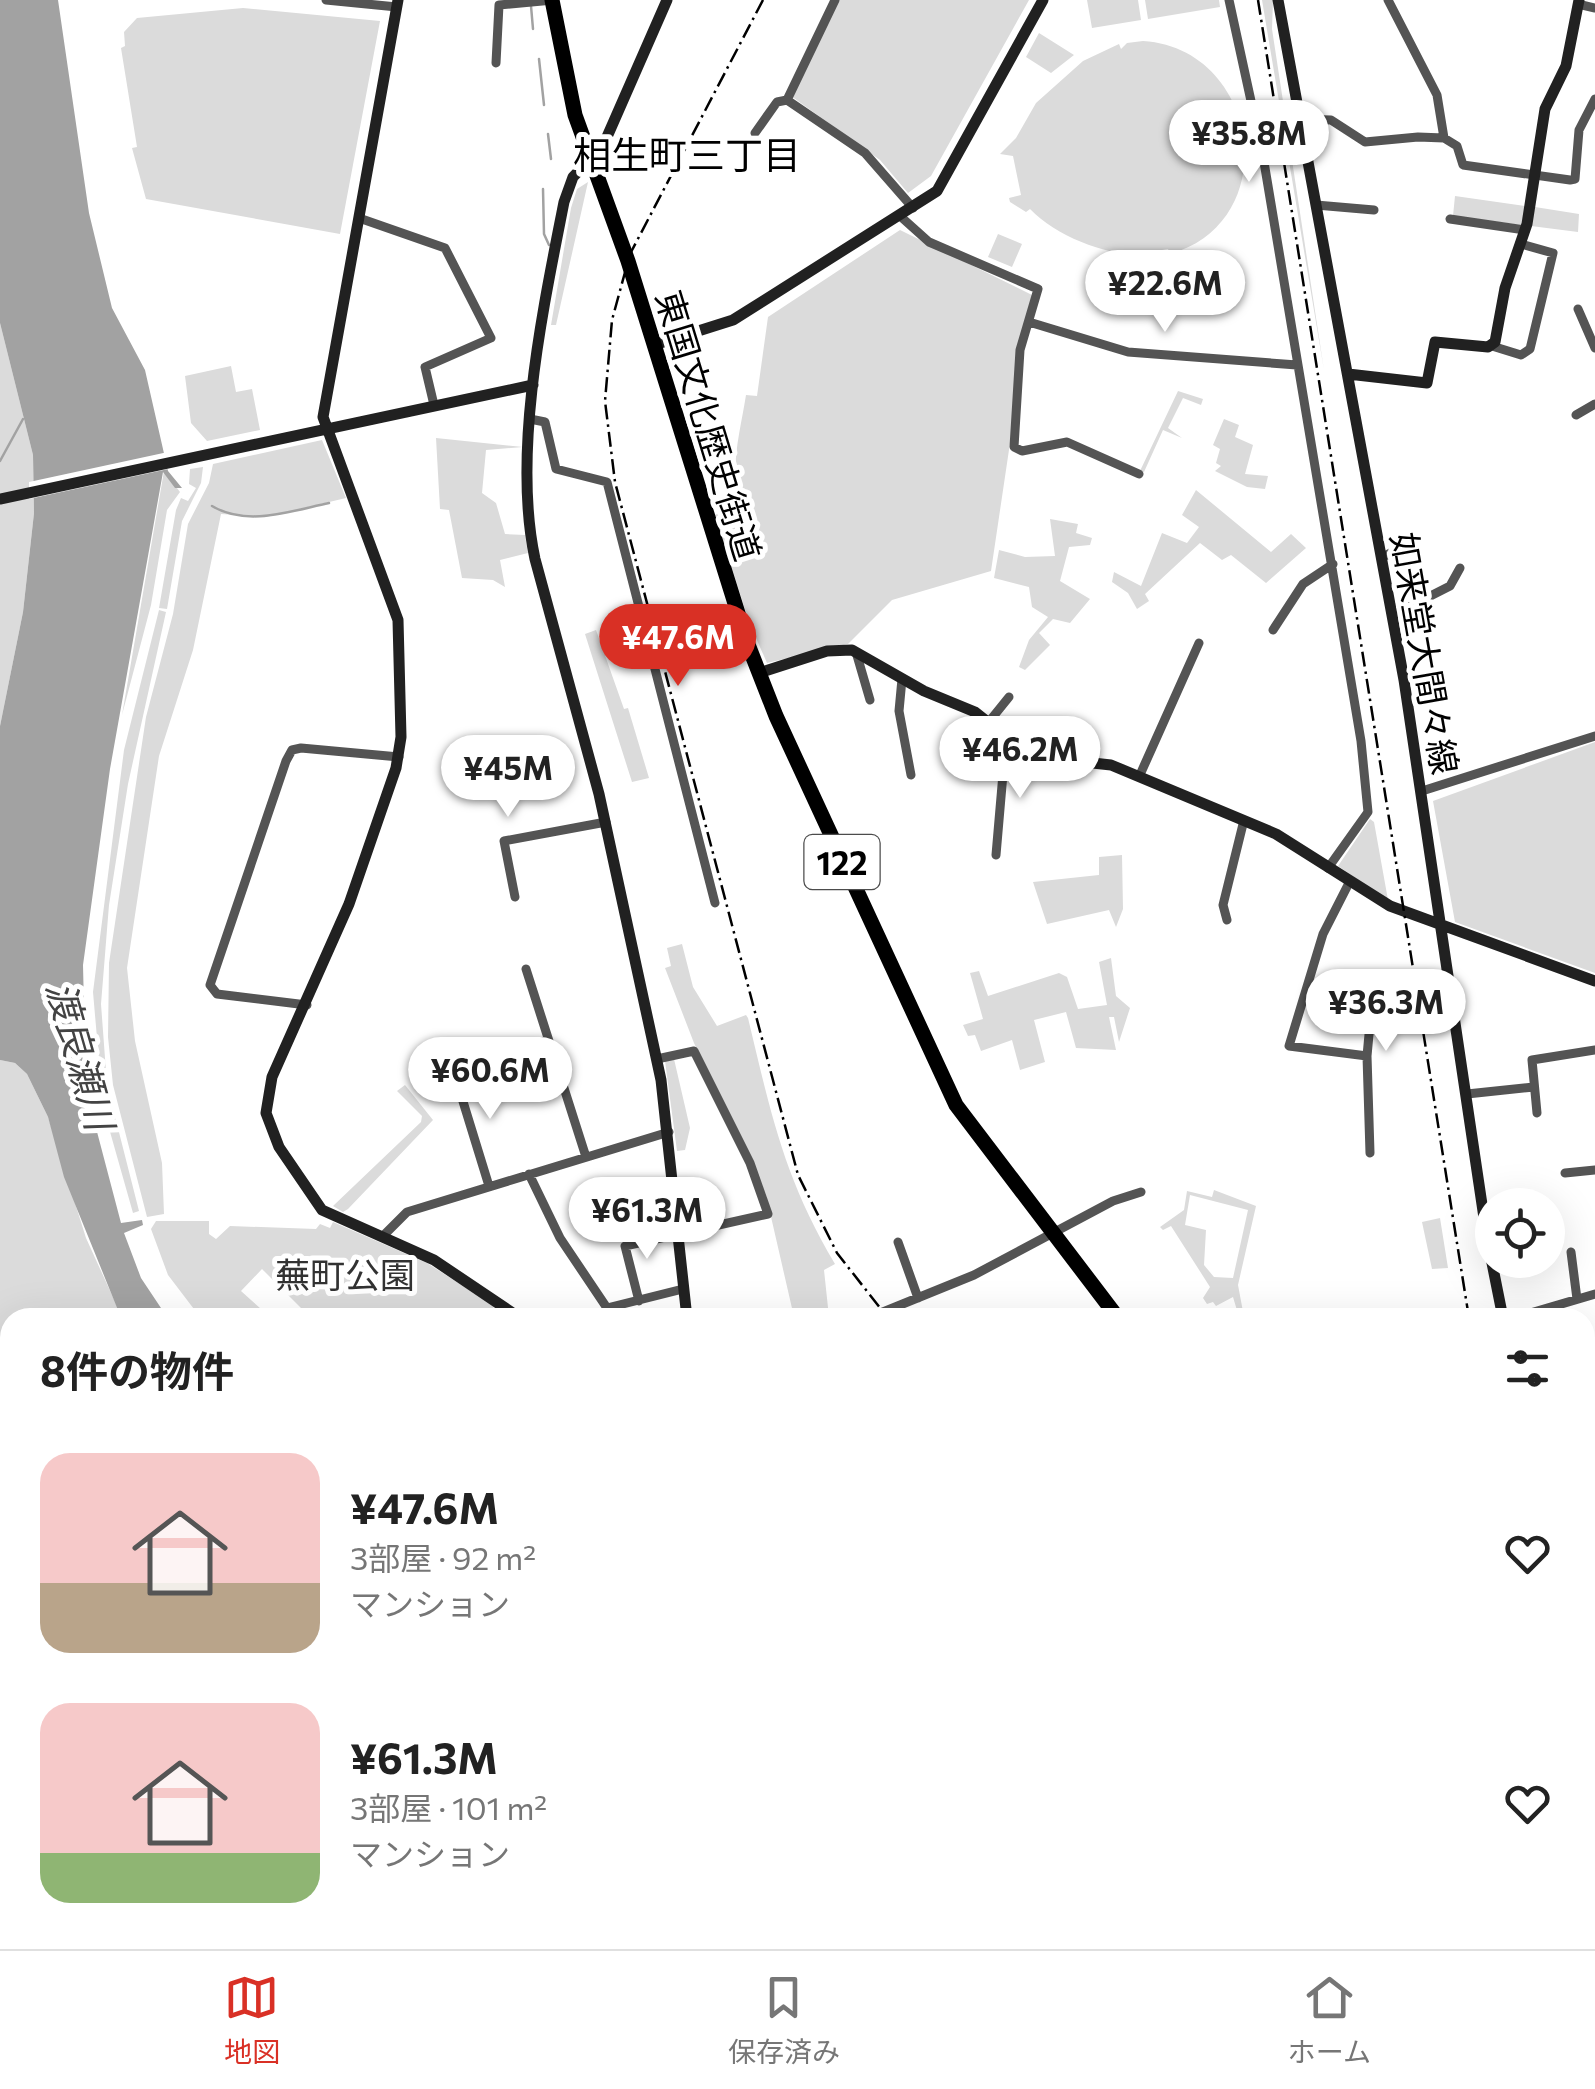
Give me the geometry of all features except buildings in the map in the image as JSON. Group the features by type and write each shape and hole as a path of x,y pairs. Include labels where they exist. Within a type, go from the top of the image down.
{"highway":[{"name":"東国文化歴史街道","path":"552,0 566,82 759,674 951,1096 982,1144 1110,1308"}],"street":[{"path":"326,0 397,3 324,414 325,428 398,620 403,664 398,757 340,932 268,1090 270,1130 317,1206 446,1267 507,1308"},
{"path":"496,63 498,5 552,0"},
{"path":"666,0 603,146 573,177 564,202 530,419 533,548 606,822 657,1059 669,1132 686,1308"},
{"path":"787,100 835,0"},
{"path":"654,346 733,320 913,208 940,186 1043,0"},
{"path":"1230,0 1263,156 1333,564 1368,808 1328,868"},
{"name":"如来堂大間々線","path":"1278,0 1394,615 1501,1308"},
{"path":"1388,0 1437,95 1444,138"},
{"path":"1492,346 1525,230 1545,110 1566,66 1578,1 1595,8"},
{"path":"1299,119 1330,120 1364,142 1444,138 1457,146 1462,165 1575,179 1579,130 1595,99"},
{"path":"755,133 778,102 787,100 865,153 913,208"},
{"path":"1316,205 1374,210"},
{"path":"900,216 929,242 1038,289 1020,350 1014,448 1022,451 1067,442 1139,474"},
{"path":"359,218 445,248 491,338 425,367 434,405"},
{"path":"1450,219 1525,230"},
{"path":"1348,374 1427,384 1434,342 1492,346 1521,355 1530,349 1553,253 1521,244"},
{"path":"1578,308 1595,348"},
{"path":"1029,322 1128,352 1297,366"},
{"path":"0,498 533,385"},
{"path":"1576,415 1595,404"},
{"path":"530,419 541,420 550,429 554,468 607,482 715,904"},
{"path":"1383,557 1404,545"},
{"path":"1273,630 1303,584 1333,564"},
{"path":"1394,615 1450,586 1460,568"},
{"path":"1138,777 1199,643"},
{"path":"759,674 833,650 856,652 902,679 969,709 1006,740 1046,758 1104,763 1244,820 1386,904 1595,982"},
{"path":"856,652 870,700"},
{"path":"902,679 898,712 911,776"},
{"path":"988,723 1009,697"},
{"path":"1422,791 1595,736"},
{"path":"996,855 1006,740"},
{"path":"307,1005 222,994 210,985 286,761 292,750 301,748 398,757"},
{"path":"1227,920 1222,905 1244,820"},
{"path":"515,897 504,841 606,822"},
{"path":"1350,881 1322,934 1288,1046 1367,1056"},
{"path":"526,969 586,1156"},
{"path":"1370,1154 1367,1056 1371,1013"},
{"path":"439,1073 548,1040"},
{"path":"1536,1113 1534,1058 1595,1050"},
{"path":"639,1301 625,1246 768,1214 750,1163 694,1051 657,1059"},
{"path":"453,1069 489,1186"},
{"path":"1467,1094 1534,1087"},
{"path":"382,1236 402,1215 669,1132"},
{"path":"1565,1172 1595,1170"},
{"path":"528,1174 560,1238 606,1308 684,1288"},
{"path":"894,1308 1054,1236 1117,1199 1141,1192"},
{"path":"898,1242 918,1298"},
{"path":"1571,1252 1577,1299"},
{"path":"1547,1308 1595,1294"}],"green space":[{"path":"839,0 1029,0 931,176 908,193 880,160 791,96"},
{"path":"1087,0 1138,0 1141,20 1092,28"},
{"path":"1145,0 1219,0 1220,7 1148,19"},
{"path":"1262,0 1273,0 1272,29 1324,370"},
{"path":"243,8 380,21 340,234 146,199 132,148 137,147 121,48 125,46 124,32 137,18"},
{"path":"1039,33 1074,55 1051,73 1026,57"},
{"path":"1143,41 1182,51 1212,73 1233,103 1244,138 1243,174 1231,208 1207,236 1170,254 1168,249 1162,250 1162,256 1091,246 1058,230 1030,209 1026,212 1010,202 1009,198 1021,195 1013,156 1000,154 1016,138 1036,103 1083,61 1119,44 1121,49 1127,43"},
{"path":"588,182 556,325 551,325 571,208 577,189"},
{"path":"1455,196 1525,206 1522,225 1453,216"},
{"path":"1535,207 1579,214 1578,232 1531,226"},
{"path":"900,230 1032,295 991,571 892,600 848,644 767,663 749,622 715,515 739,502 735,475 739,436 746,395 757,396 768,317"},
{"path":"998,234 1022,244 1012,267 988,257"},
{"path":"0,323 33,455 34,513 23,612 0,726"},
{"path":"231,366 236,392 252,389 260,430 207,441 191,423 185,376"},
{"path":"1178,391 1203,399 1201,405 1183,398 1168,428 1182,438 1163,430 1144,472 1140,471"},
{"path":"1224,419 1239,425 1235,437 1253,445 1245,474 1268,476 1265,489 1247,487 1215,471 1221,466 1216,463 1220,449 1213,445"},
{"path":"436,438 523,447 486,450 482,493 496,503 505,534 525,535 528,553 500,560 505,587 493,580 462,578 449,510 440,509"},
{"path":"322,440 346,498 266,517 221,514 193,650 159,756 127,968 135,1041 162,1163 164,1214 147,1217 113,1085 108,1037 109,963 146,717 173,614 188,524 209,483 213,464"},
{"path":"203,467 201,483 182,521 167,609 159,608 176,510 181,498 188,501 196,488 189,484 190,469"},
{"path":"164,471 180,492 167,510 151,605 122,715"},
{"path":"1196,490 1271,552 1291,534 1306,548 1266,583 1231,555 1222,560 1200,543 1145,594 1149,601 1137,609 1128,593 1112,582 1114,572 1141,586 1162,533 1187,543 1199,527 1182,515"},
{"path":"1050,519 1078,524 1076,533 1092,538 1090,545 1069,547 1060,581 1090,599 1070,623 1053,619 1039,633 1050,645 1025,670 1019,667 1029,640 1048,617 1032,607 1029,587 994,578 999,550 1025,557 1055,556"},
{"path":"159,610 166,612 128,784 109,905 101,1004 107,1085 139,1211 133,1213 103,1107 93,992 124,750"},
{"path":"596,630 624,709 628,708 649,778 632,782 585,634"},
{"path":"1595,742 1595,973 1455,922 1433,801"},
{"path":"1370,819 1374,822 1388,900 1338,866"},
{"path":"1122,855 1123,909 1116,927 1109,910 1047,924 1033,882 1099,875 1099,857"},
{"path":"682,944 693,987 717,1026 746,1015 748,1018 791,1174 835,1264 824,1270 828,1308 792,1308 766,1195 694,1043 665,968 671,966 667,948"},
{"path":"1111,958 1116,996 1130,1008 1119,1042 1114,1017 1109,1017 1116,1050 1076,1048 1066,1012 1034,1020 1045,1062 1020,1070 1012,1040 981,1051 975,1035 968,1036 963,1025 983,1019 970,973 979,971 988,996 1059,973 1067,977 1078,1009 1107,1005 1099,962"},
{"path":"674,1059 690,1128 685,1150 677,1151 665,1061"},
{"path":"0,1060 15,1063 27,1074 48,1117 86,1238 118,1308 0,1308"},
{"path":"405,1085 433,1120 343,1212 333,1206 421,1122 422,1116 397,1091"},
{"path":"1214,1190 1256,1206 1238,1285 1242,1308 1236,1308 1233,1297 1216,1306 1213,1302 1207,1304 1203,1298 1210,1287 1171,1226 1163,1230 1160,1227 1184,1210 1187,1191 1212,1197","holes":["1190,1195 1248,1210 1233,1278 1214,1277 1204,1265 1206,1230 1185,1225"]},
{"path":"1440,1218 1448,1268 1432,1269 1422,1222"},
{"name":"蕪町公園","path":"156,1221 209,1221 209,1234 216,1239 230,1226 316,1229 320,1224 330,1228 333,1222 427,1263 494,1308 301,1308 262,1269 241,1291 260,1308 193,1308 168,1275 151,1229"}],"water":[{"name":"渡良瀬川","path":"0,0 58,0 89,213 112,308 145,370 168,471 182,488 175,488 163,472 110,769 83,965 86,1090 121,1223 142,1220 143,1225 124,1233 141,1278 161,1308 117,1308 64,1177 48,1117 27,1074 15,1063 0,1060 0,726 23,612 34,513 33,455 0,323"}],"pier":[{"path":"168,452 173,468 29,499 29,482"}],"waterway":[{"path":"531,6 533,29"},
{"path":"539,59 544,105"},
{"path":"548,134 551,159"},
{"path":"543,189 544,234 549,245"},
{"path":"0,461 23,419"},
{"path":"212,506 240,516 254,516 329,503"}],"railway":[{"path":"763,0 630,254 612,320 605,401 615,482 798,1175 837,1253 880,1308"},
{"path":"1258,0 1467,1308"}],"district":[{"name":"相生町三丁目","path":"687,153"}]}
